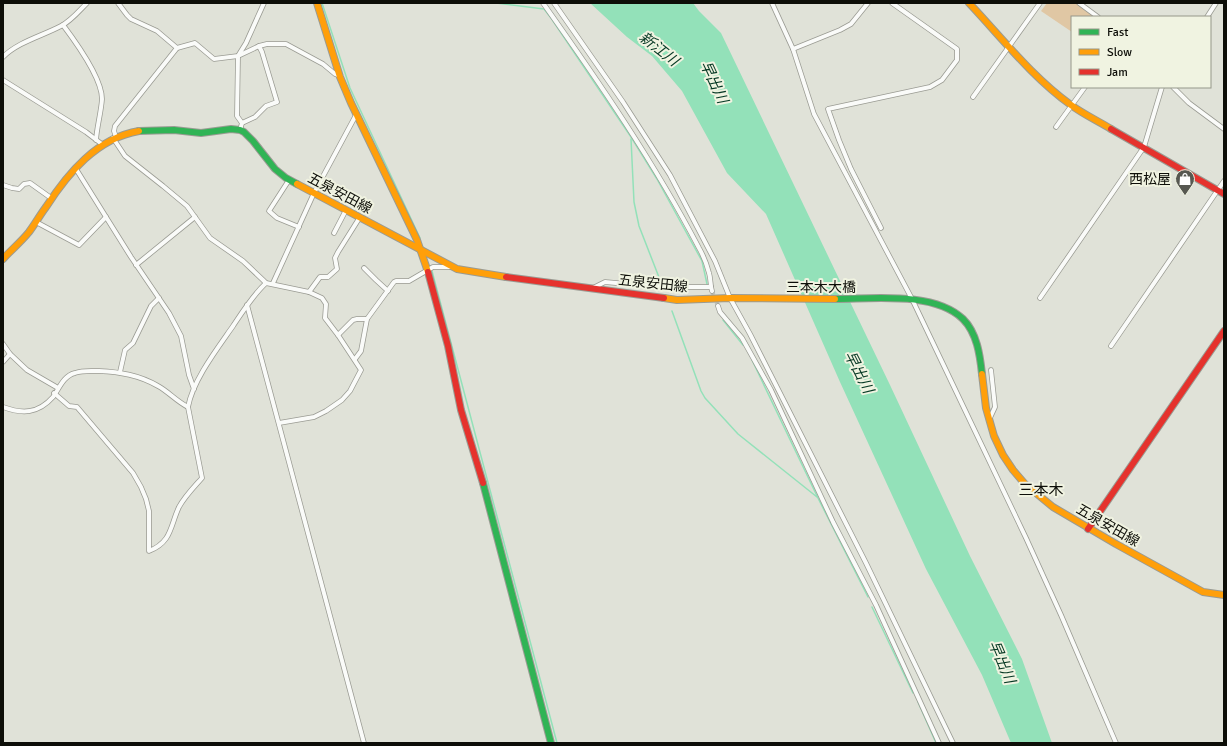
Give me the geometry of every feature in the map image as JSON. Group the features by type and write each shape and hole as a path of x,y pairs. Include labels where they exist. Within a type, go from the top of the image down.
{"main road":[{"path":"317,3 340,77 356,115 420,250 427,270 448,346 461,410 479,466 552,743"},
{"path":"969,3 1008,47 1051,90 1072,106 1224,194"},
{"path":"3,259 26,236 51,198 76,169 103,145 114,138 132,133 164,130 181,130 201,133 241,127"},
{"name":"五泉安田線","path":"241,127 278,172 289,180 454,267 497,276 677,300 732,298"},
{"name":"三本木大橋","path":"732,298 910,299"},
{"name":"五泉安田線","path":"910,299 929,301 945,308 964,320 976,339 983,373 985,401 989,420 997,443 1016,475 1034,493 1088,528 1203,592 1224,595"},
{"path":"1088,528 1180,397 1224,331"}],"street":[{"path":"3,57 10,50 63,25 73,18 87,3"},
{"path":"118,3 126,15 131,19 157,31 177,48"},
{"path":"259,46 277,102 266,106 255,117 241,127 237,116 238,56 246,43 264,3"},
{"path":"544,3 635,137 671,195 700,249 710,273 712,289 671,288 606,282 593,288"},
{"path":"554,3 623,102 670,175 715,261 732,298 852,535 952,743"},
{"path":"772,3 793,49 814,114 910,299 1026,538 1116,743"},
{"path":"793,49 851,24 868,3"},
{"path":"881,228 851,169 828,109 930,87 942,80 957,60 957,49 892,3"},
{"path":"973,97 1040,3"},
{"path":"1079,3 1097,16"},
{"path":"1208,16 1216,3"},
{"path":"63,25 91,68 99,86 102,98 96,140"},
{"path":"278,424 314,417 342,400 354,386 361,370 325,318 326,304 322,298 310,292 266,283 243,261 210,238 187,206 125,156 114,138 114,131 115,126 177,48 195,43 214,59 238,56 259,46 280,43 291,46 323,64 340,77"},
{"path":"3,80 103,145"},
{"path":"1056,127 1084,88"},
{"path":"1040,298 1144,147 1162,88"},
{"path":"1174,88 1189,103 1224,129"},
{"path":"273,284 314,193 356,115"},
{"path":"76,169 136,265 169,312 181,336 188,375 194,389"},
{"path":"289,180 269,211 277,218 299,227"},
{"path":"1111,346 1224,181"},
{"path":"3,185 19,189 24,184 30,184 51,198"},
{"path":"334,233 346,210"},
{"path":"36,222 78,245 106,217"},
{"path":"310,292 320,277 328,277 337,269 335,258 360,217"},
{"path":"136,265 195,218"},
{"path":"354,359 361,351 368,319 396,281 409,282 433,267 454,267"},
{"path":"364,268 388,291"},
{"path":"54,394 69,406 77,407 133,473 146,500 149,511 149,551 155,549 163,542 172,530 179,508 185,497 202,478 188,407 190,398 220,344 259,289 266,283"},
{"path":"120,372 125,350 133,343 151,306 159,298"},
{"path":"247,305 364,743"},
{"path":"718,306 720,312 742,338 770,390 833,522 876,605 939,743"},
{"path":"338,335 353,320 368,319"},
{"path":"3,344 10,354 27,370 58,388"},
{"path":"3,362 10,354"},
{"path":"989,420 995,406 991,370"},
{"path":"3,406 20,412 35,410 53,397 68,376 74,373 86,371 120,372 139,377 159,387 178,402 188,407"}],"shaded area":[{"path":"1047,3 1076,3 1095,16 1071,16 1071,31 1041,11"}],"water":[{"path":"590,3 693,3 721,33 890,385 970,556 1022,659 1052,743 1011,743 982,675 926,569 840,382 766,214 727,173 682,91 652,56 627,37"}],"waterway":[{"path":"322,3 350,88 420,238"},
{"path":"496,3 544,9 551,18 631,137 657,179 702,261 707,284"},
{"path":"631,139 634,202 639,226 662,285"},
{"path":"432,271 557,743"},
{"path":"672,311 701,391 705,398 738,434 817,497"},
{"path":"723,320 743,345"},
{"path":"752,360 818,498 868,597"},
{"path":"872,607 913,693"},
{"path":"918,702 936,743"}],"tunnel":[{"path":"712,291 718,306"}],"traffic: fast":[{"path":"139,131 174,130 201,133 231,129 240,130 253,141 275,169 286,178 297,184"},
{"path":"835,299 902,298 920,300 951,310 963,319 972,331 979,352 982,374"},
{"path":"483,483 551,743"}],"traffic: slow":[{"path":"317,3 340,77 417,240 428,272"},
{"path":"969,3 1030,70 1043,82 1076,108 1111,129"},
{"path":"3,259 29,232 64,182 85,159 110,141 139,131"},
{"path":"297,184 457,269 506,277"},
{"path":"664,298 677,300 730,298 835,299"},
{"path":"982,374 986,408 994,436 1003,455 1025,484 1053,507 1116,544 1203,592 1224,595"}],"traffic: jam":[{"path":"1111,129 1224,194"},
{"path":"428,272 448,346 461,410 483,483"},
{"path":"506,277 664,298"},
{"path":"1088,529 1224,331"}],"place":[{"name":"西松屋","path":"1185,196"}],"district":[{"name":"三本木","path":"1041,490"}],"water label":[{"name":"新江川","path":"659,49"},
{"name":"早出川","path":"714,82"},
{"name":"早出川","path":"859,372"},
{"name":"早出川","path":"1002,662"}]}
